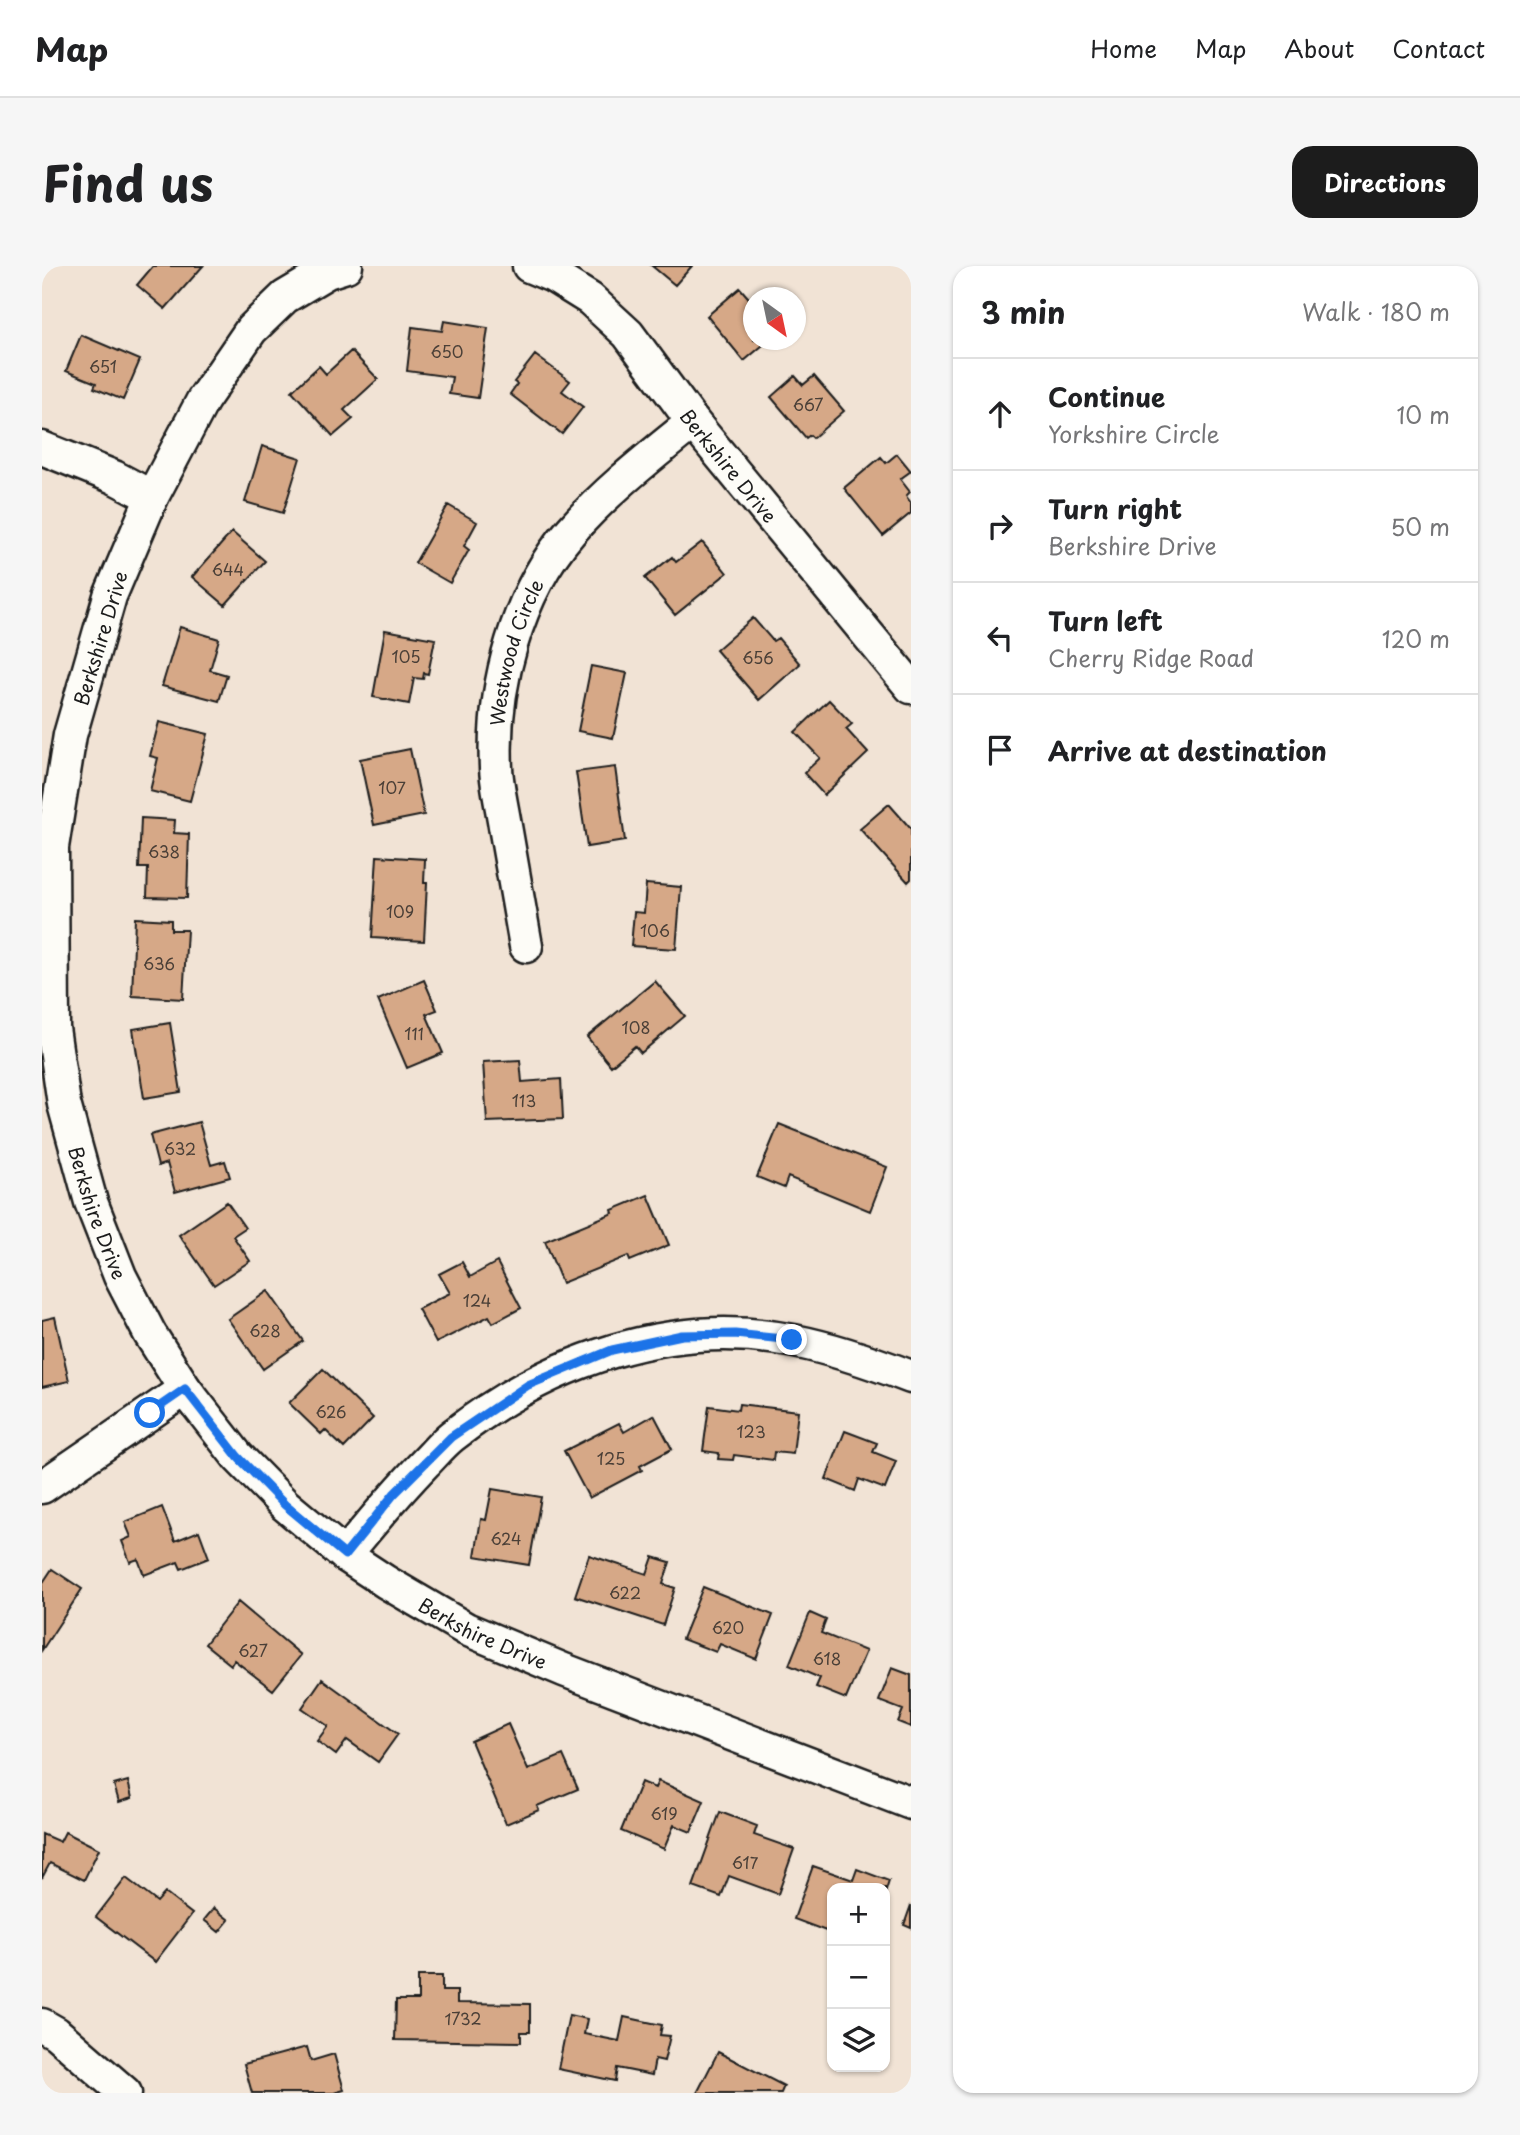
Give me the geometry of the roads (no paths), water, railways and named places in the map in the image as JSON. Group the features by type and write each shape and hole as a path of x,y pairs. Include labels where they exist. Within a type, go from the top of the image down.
{"street":[{"name":"Berkshire Drive","path":"346,266 327,272 285,297 250,330 203,400 152,497 110,596 70,735 52,847 53,1028 64,1104 91,1202 120,1276 150,1334 185,1389 238,1457 285,1505 345,1555 466,1629 564,1670 911,1803"},
{"name":"Berkshire Drive","path":"528,266 553,276 590,299 628,334 693,422 911,687"},
{"name":"Westwood Circle","path":"526,946 496,770 497,720 504,667 519,622 543,571 570,532 626,476 693,422"},
{"path":"42,449 114,477 152,497"},
{"path":"345,1555 394,1494 451,1437 528,1385 612,1350 682,1335 735,1334 792,1340 849,1354 911,1377"},
{"path":"42,1487 185,1389"},
{"path":"42,2025 56,2033 125,2093"}]}
